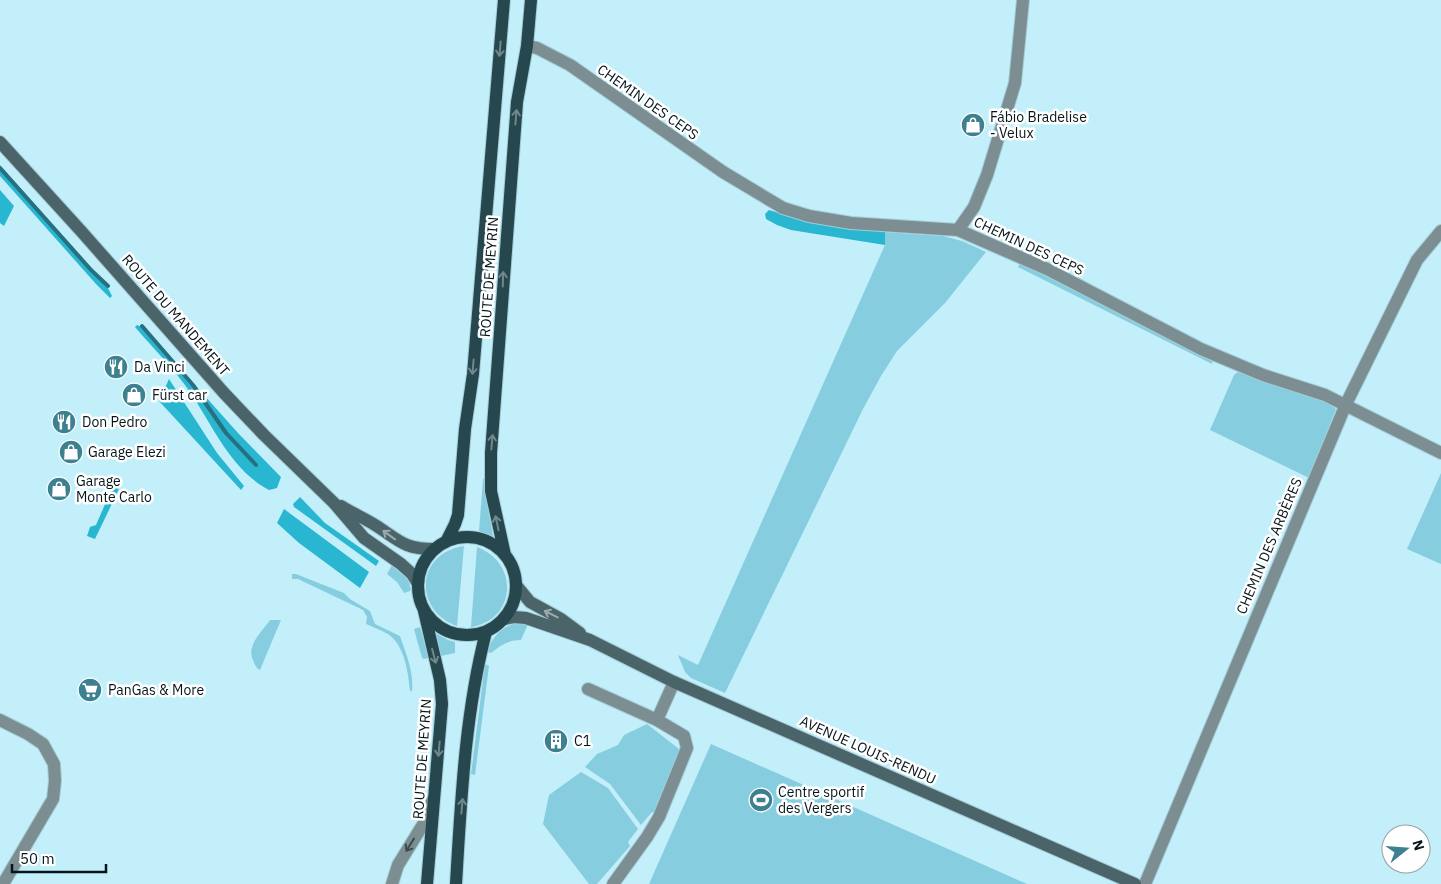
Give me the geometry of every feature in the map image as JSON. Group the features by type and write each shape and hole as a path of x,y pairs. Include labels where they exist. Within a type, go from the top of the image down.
{"main road":[{"name":"ROUTE DE MEYRIN","path":"446,542 458,515 465,429 473,374 504,0"},
{"name":"ROUTE DE MEYRIN","path":"505,555 491,490 491,453 517,102 527,46 531,0"},
{"name":"ROUTE DU MANDEMENT","path":"0,142 224,393 334,503 364,538 401,564 412,574 418,584"},
{"name":"ROUTE DU MANDEMENT","path":"334,503 376,525 398,542 410,548 434,549"},
{"path":"470,537 482,540 498,548 512,567 516,584 514,602 504,619 486,632 465,636 451,633 435,624 423,609 418,584 423,564 434,549 446,542 470,537"},
{"name":"AVENUE LOUIS-RENDU","path":"516,584 530,602 561,619 590,640"},
{"name":"ROUTE DE MEYRIN","path":"423,609 441,692 435,794 426,884"},
{"name":"AVENUE LOUIS-RENDU","path":"504,619 514,617 526,618 590,640 674,682 1136,884"},
{"path":"456,884 468,742 480,659 486,632"}],"street":[{"path":"958,230 974,208 987,175 1015,83 1023,0"},
{"name":"CHEMIN DES CEPS","path":"527,46 537,48 570,65 723,172 782,208 810,216 851,223 958,230 1047,269 1201,349 1255,372 1346,404 1441,453"},
{"name":"CHEMIN DES ARBÈRES","path":"1145,884 1346,404 1417,260 1441,231"},
{"path":"657,720 674,682"},
{"path":"588,689 657,720 684,736 687,748 659,817 647,838 613,884"},
{"path":"0,720 43,744 54,764 55,781 53,799 3,884"},
{"path":"392,884 398,865 424,823 435,794"}],"shaded area":[{"path":"0,165 106,284 112,296 110,298 0,176"},
{"path":"0,190 14,206 4,226 0,223"},
{"path":"769,210 808,222 885,232 885,245 791,230 766,219 765,214"},
{"path":"885,232 943,236 962,241 986,252 945,303 897,351 881,376 863,409 725,693 691,678 685,672 678,655 698,665 885,245"},
{"path":"1020,263 1213,359 1212,364 1018,267"},
{"path":"137,325 144,328 238,433 281,477 277,488 269,490 244,471 233,459 190,392 135,327"},
{"path":"1238,372 1328,403 1336,409 1309,478 1210,430 1234,375"},
{"path":"169,379 217,453 244,486 241,490 159,401"},
{"path":"1441,473 1441,564 1407,549"},
{"path":"484,478 493,537 479,531"},
{"path":"113,486 119,489 95,539 87,536 90,527 96,525"},
{"path":"300,497 325,523 379,561 376,566 294,507 293,504"},
{"path":"284,509 369,572 360,588 299,543 277,523"},
{"path":"464,546 457,626 443,618 433,608 427,596 426,583 429,570 436,559 448,551"},
{"path":"477,547 491,555 501,565 506,577 507,590 504,603 497,614 486,622 471,627"},
{"path":"392,565 408,580 410,591 404,593 397,582 387,574"},
{"path":"292,574 344,593 350,599 370,611 375,624 400,636 411,670 412,691 410,691 405,660 394,639 388,634 366,624 367,617 363,610 298,579 292,579"},
{"path":"270,620 281,620 260,670 251,654 253,644"},
{"path":"512,624 528,624 521,640 508,642 491,653 487,652 498,633"},
{"path":"420,627 429,658 422,658 414,629"},
{"path":"437,634 455,642 455,653 441,656 435,635"},
{"path":"485,664 489,666 475,775 471,774"},
{"path":"647,724 679,749 680,754 656,814 652,812 641,825 610,784 585,767 597,754 618,745 624,735"},
{"name":"Centre sportif des Vergers","path":"711,744 1027,884 649,884"},
{"path":"581,772 608,788 638,829 628,842 630,846 597,884 589,884 543,824 549,795"}],"waterway":[{"path":"0,168 91,270 108,286"},
{"path":"142,326 193,385 226,433 256,465"}],"place":[{"name":"Fábio Bradelise - Velux","path":"973,125"},
{"name":"Da Vinci","path":"116,367"},
{"name":"Fürst car","path":"134,395"},
{"name":"Don Pedro","path":"64,422"},
{"name":"Garage Elezi","path":"71,452"},
{"name":"Garage Monte Carlo","path":"59,489"},
{"name":"PanGas & More","path":"90,690"},
{"name":"C1","path":"556,741"},
{"name":"Centre sportif des Vergers","path":"761,800"}]}
